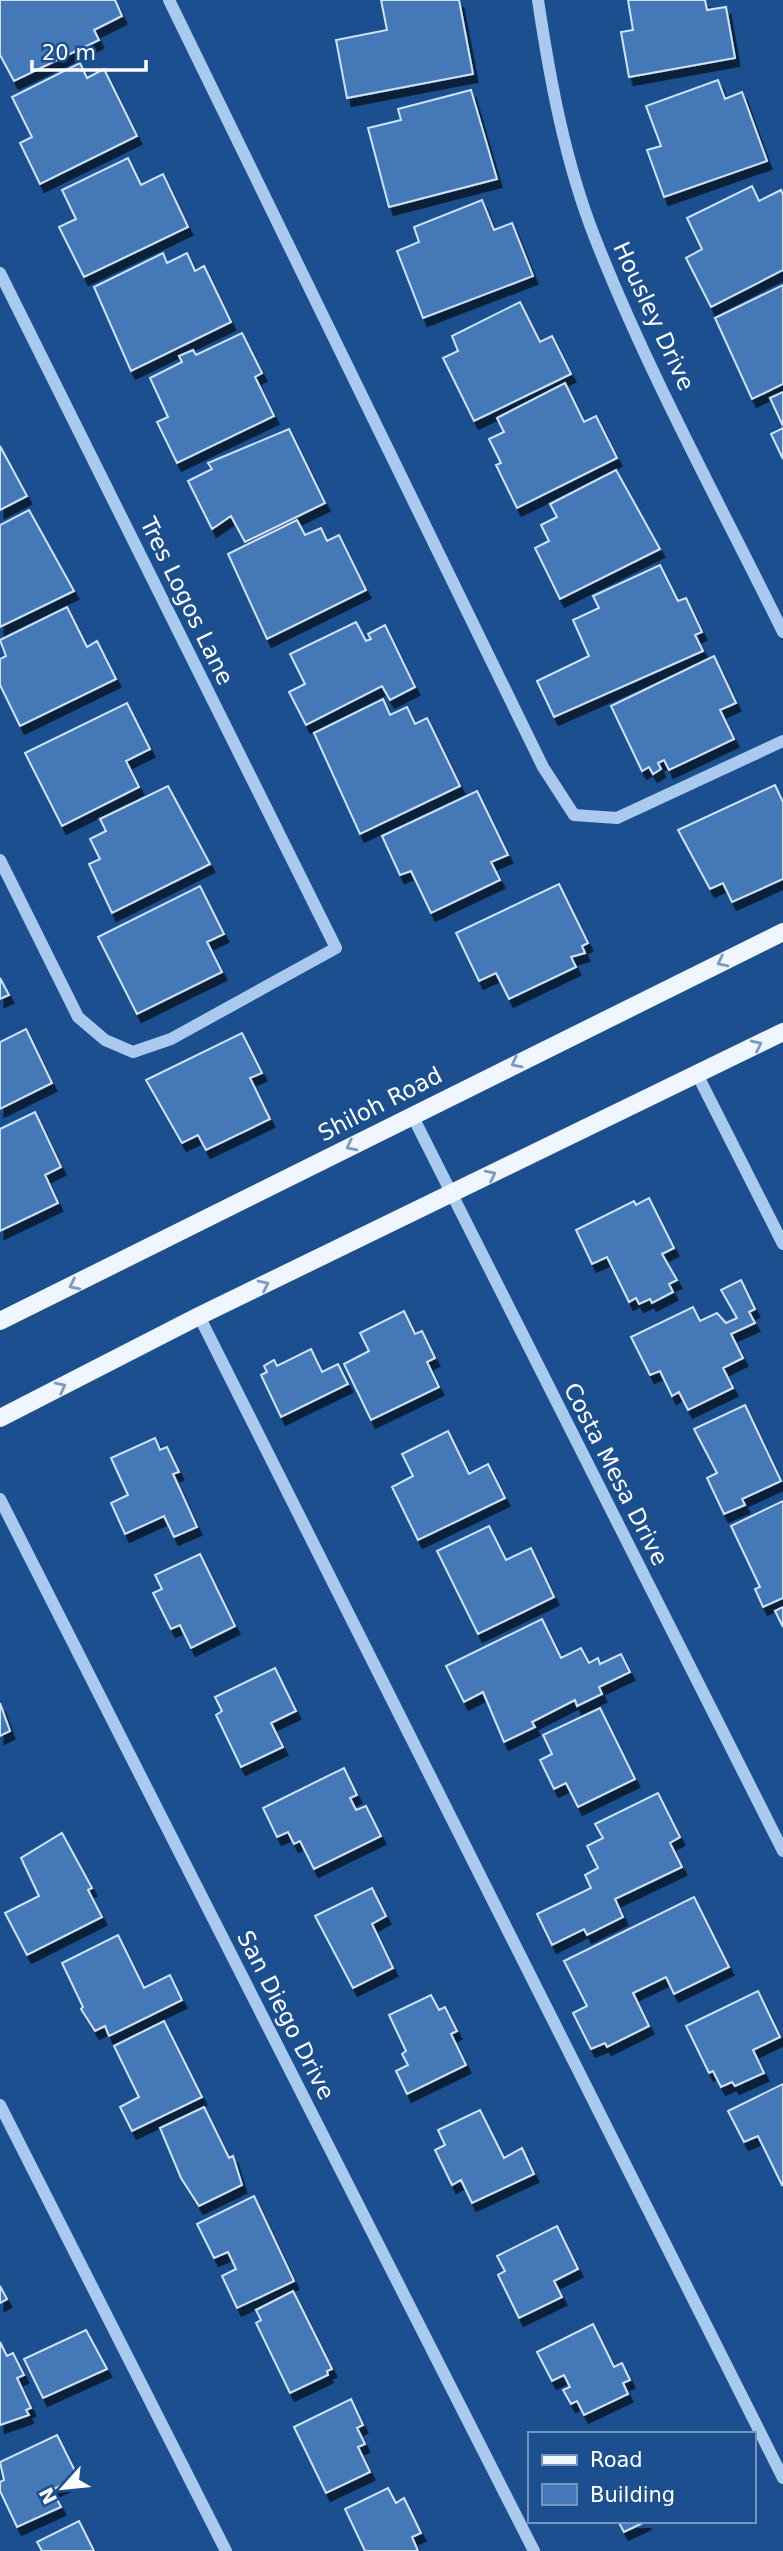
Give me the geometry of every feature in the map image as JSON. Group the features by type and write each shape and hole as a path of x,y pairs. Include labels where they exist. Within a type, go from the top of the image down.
{"main road":[{"name":"Shiloh Road","path":"0,1321 783,932"},
{"path":"0,1418 200,1316 783,1032"}],"street":[{"path":"169,0 542,767 574,815 617,818 783,741"},
{"name":"Housley Drive","path":"538,0 553,96 594,236 655,373 783,632"},
{"name":"Tres Logos Lane","path":"0,273 336,947 171,1039 133,1052 105,1040 78,1017 0,860"},
{"path":"697,1074 783,1244"},
{"name":"Costa Mesa Drive","path":"411,1115 783,1851"},
{"path":"200,1316 783,2479"},
{"name":"San Diego Drive","path":"0,1499 534,2551"},
{"path":"0,2105 226,2551"}],"building":[{"path":"0,0 115,0 122,16 94,30 99,40 14,81 0,55"},
{"path":"381,0 459,0 473,74 347,98 336,40 387,30"},
{"path":"628,0 705,0 707,10 726,7 735,58 629,77 621,32 633,30"},
{"path":"80,63 87,78 104,69 137,136 40,184 20,143 32,137 12,97"},
{"path":"718,80 725,99 742,92 767,161 664,197 647,150 661,146 646,106"},
{"path":"471,90 497,179 389,207 368,128 401,120 398,109"},
{"path":"128,158 141,185 163,174 188,227 84,277 59,227 76,219 62,190"},
{"path":"752,186 759,201 781,190 783,195 783,270 711,307 686,258 702,249 687,218"},
{"path":"482,200 494,230 512,223 533,276 423,318 397,251 419,242 414,227"},
{"path":"163,253 167,263 187,253 195,271 204,266 231,322 131,371 94,287"},
{"path":"783,285 783,384 752,399 715,318"},
{"path":"520,302 540,342 552,336 571,374 474,421 443,358 458,351 452,336"},
{"path":"242,333 262,373 255,377 274,416 177,463 157,422 168,417 150,378 182,362 179,356 193,350 196,355"},
{"path":"565,383 584,422 596,416 617,458 517,508 496,465 501,463 489,439 504,432 497,418"},
{"path":"783,392 783,426 770,398"},
{"path":"783,428 783,459 771,434"},
{"path":"289,429 325,503 245,542 231,516 212,529 188,481 212,469 208,463"},
{"path":"0,446 27,496 0,510"},
{"path":"616,470 660,549 560,599 535,548 549,541 541,525 557,517 550,504"},
{"path":"29,510 74,591 0,627 0,525"},
{"path":"297,520 305,535 321,528 327,541 339,535 366,590 267,639 228,554"},
{"path":"660,565 678,601 686,598 702,632 695,635 703,651 554,717 537,681 589,656 573,620 599,608 593,596"},
{"path":"67,607 87,647 97,641 116,679 20,726 0,685 0,659 6,656 0,640"},
{"path":"356,622 366,641 371,639 368,634 385,625 415,687 390,700 382,686 306,725 289,692 305,684 290,654"},
{"path":"714,656 736,703 720,710 734,739 669,770 664,760 658,763 661,769 653,774 649,767 642,771 611,706"},
{"path":"383,699 390,715 407,707 415,724 427,718 460,786 360,834 314,733"},
{"path":"127,703 150,749 126,761 139,787 62,826 25,753"},
{"path":"775,785 783,802 783,879 732,902 723,883 710,889 678,830"},
{"path":"168,786 210,864 112,913 89,864 100,859 90,839 106,831 100,819"},
{"path":"477,791 508,855 491,862 500,880 431,913 411,871 400,875 382,836"},
{"path":"559,884 588,943 582,946 585,953 571,957 576,967 509,999 496,973 479,981 456,933"},
{"path":"200,886 224,934 207,942 222,972 137,1014 98,937"},
{"path":"0,978 9,995 0,999"},
{"path":"26,1029 52,1083 0,1109 0,1042"},
{"path":"242,1033 262,1073 250,1078 270,1119 206,1150 198,1135 182,1143 146,1080"},
{"path":"35,1112 61,1167 45,1175 58,1203 0,1231 0,1129"},
{"path":"649,1198 674,1248 662,1254 677,1280 669,1284 673,1292 652,1303 650,1299 639,1304 636,1298 629,1302 607,1257 592,1264 576,1230 634,1201 636,1205"},
{"path":"741,1280 755,1309 749,1312 755,1323 731,1334 743,1358 723,1368 733,1388 688,1410 679,1392 672,1396 660,1371 650,1375 631,1337 693,1307 700,1321 717,1313 726,1323 737,1318 721,1290"},
{"path":"404,1311 415,1334 422,1331 435,1358 427,1362 439,1387 371,1420 344,1364 369,1351 360,1333"},
{"path":"311,1349 322,1372 338,1364 348,1384 281,1417 261,1375 267,1372 264,1366 274,1360 277,1366"},
{"path":"745,1405 781,1481 742,1499 745,1505 724,1514 707,1478 717,1473 694,1429"},
{"path":"448,1431 469,1474 488,1464 505,1498 418,1540 392,1487 413,1476 402,1454"},
{"path":"155,1438 160,1450 167,1447 179,1472 173,1474 197,1527 174,1537 164,1516 125,1534 111,1503 128,1495 111,1458"},
{"path":"783,1501 783,1598 763,1607 755,1589 760,1587 731,1526"},
{"path":"489,1526 506,1560 531,1548 554,1597 478,1634 437,1551"},
{"path":"200,1554 235,1626 191,1648 180,1625 171,1629 153,1593 162,1589 155,1575"},
{"path":"783,1607 783,1627 775,1611"},
{"path":"542,1619 561,1658 581,1648 589,1663 598,1658 600,1664 621,1654 630,1672 599,1687 602,1694 577,1706 575,1700 532,1722 535,1727 504,1742 483,1692 464,1702 446,1666"},
{"path":"275,1668 296,1711 271,1723 283,1747 241,1767 216,1715 222,1711 215,1697"},
{"path":"0,1703 10,1731 0,1736"},
{"path":"600,1708 635,1779 578,1807 566,1783 554,1789 540,1760 552,1754 543,1735"},
{"path":"344,1768 357,1795 350,1798 356,1810 366,1806 381,1836 314,1869 300,1841 294,1844 288,1832 277,1837 263,1808"},
{"path":"658,1793 680,1837 670,1843 682,1867 615,1899 623,1917 587,1935 584,1929 552,1945 537,1914 591,1888 585,1875 598,1868 587,1846 603,1838 595,1824"},
{"path":"62,1833 92,1888 88,1890 102,1917 27,1955 5,1913 39,1896 21,1858"},
{"path":"372,1888 386,1916 372,1924 393,1968 353,1988 315,1916"},
{"path":"694,1897 729,1967 674,1994 666,1977 633,1993 649,2026 607,2047 605,2043 591,2049 573,2013 587,2006 564,1961"},
{"path":"118,1935 144,1988 170,1975 182,2000 109,2036 105,2026 95,2031 81,2009 83,2007 62,1963"},
{"path":"758,1991 780,2037 753,2050 764,2073 735,2086 732,2082 721,2087 713,2071 709,2073 686,2026"},
{"path":"431,1995 439,2010 445,2007 457,2031 451,2034 466,2065 407,2094 396,2071 408,2065 402,2054 406,2051 389,2015"},
{"path":"164,2021 202,2097 132,2131 120,2107 139,2097 114,2046"},
{"path":"783,2084 782,2185 758,2136 744,2142 728,2111"},
{"path":"204,2107 229,2158 233,2156 242,2185 199,2206 181,2178 160,2128"},
{"path":"480,2110 504,2158 522,2148 534,2174 472,2203 461,2180 452,2185 435,2150 445,2145 438,2130"},
{"path":"254,2196 294,2281 237,2308 222,2276 236,2269 228,2252 214,2258 197,2224"},
{"path":"557,2226 578,2269 554,2281 562,2297 519,2318 498,2275 505,2271 497,2256"},
{"path":"0,2286 7,2299 0,2303"},
{"path":"293,2291 332,2369 327,2371 328,2375 290,2393 256,2323 261,2320 256,2310"},
{"path":"593,2324 614,2367 622,2363 630,2380 623,2383 628,2394 584,2415 577,2401 571,2404 563,2390 570,2387 564,2375 552,2381 537,2352"},
{"path":"86,2330 107,2369 43,2398 24,2359"},
{"path":"0,2342 7,2356 13,2353 24,2375 17,2378 31,2408 26,2410 29,2415 0,2425"},
{"path":"351,2399 363,2425 357,2428 365,2444 358,2447 370,2472 326,2493 294,2427"},
{"path":"57,2435 78,2477 52,2490 61,2507 17,2527 0,2491 0,2482 4,2480 0,2462"},
{"path":"388,2488 396,2503 404,2498 421,2533 412,2537 418,2551 365,2551 345,2509"},
{"path":"79,2521 94,2551 42,2551 37,2542"},
{"path":"619,2523 643,2523 624,2532"}]}
